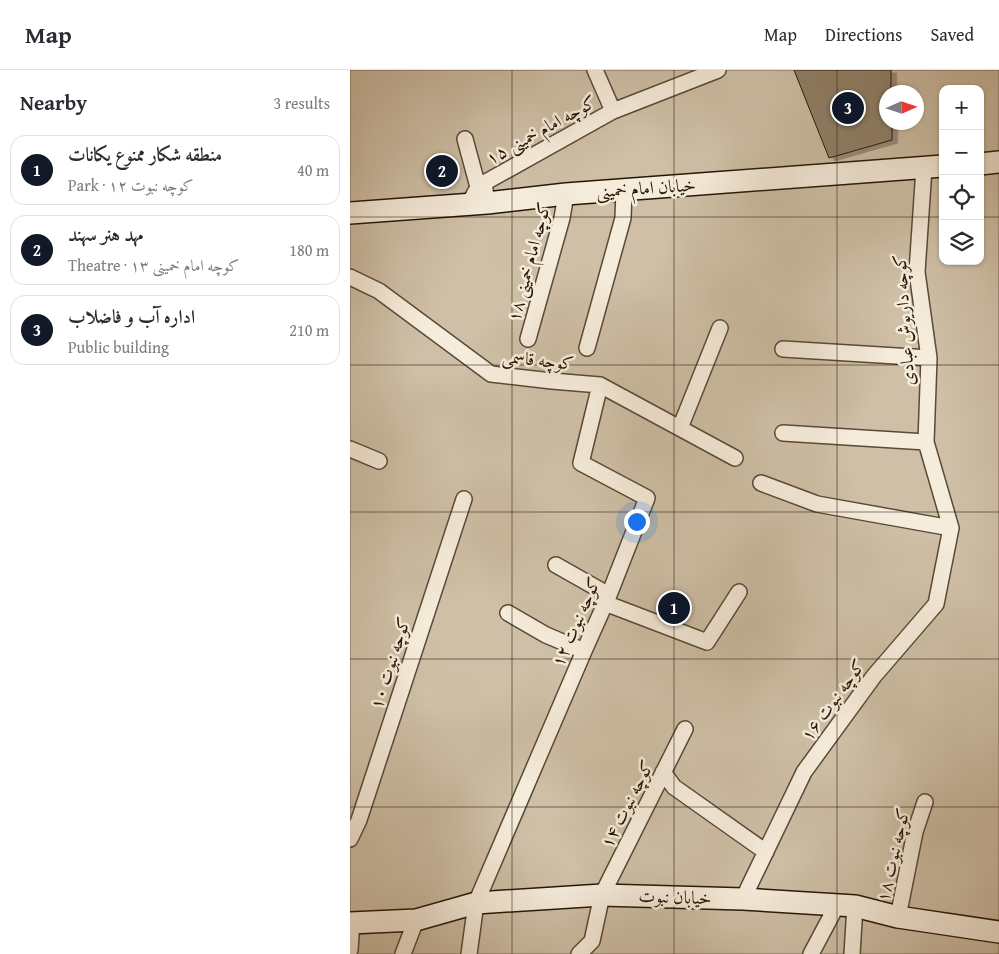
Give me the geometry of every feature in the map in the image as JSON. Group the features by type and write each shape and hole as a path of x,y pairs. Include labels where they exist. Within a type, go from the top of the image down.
{"street":[{"path":"595,70 613,111"},
{"name":"کوچه امام خمینی ۱۵","path":"478,203 484,183 613,111 718,70"},
{"path":"465,140 478,188 478,203"},
{"path":"984,164 999,162"},
{"name":"خیابان امام خمینی","path":"350,213 566,194 933,167"},
{"name":"کوچه داریوش عبادی","path":"933,167 917,272 929,358 926,442 950,528"},
{"path":"587,348 623,218 624,190"},
{"name":"کوچه امام خمینی ۱۸","path":"528,339 562,218 566,194"},
{"name":"کوچه قاسمی","path":"350,276 379,291 491,374 552,382 600,385 735,458"},
{"path":"680,428 720,328"},
{"path":"783,349 929,358"},
{"name":"کوچه نبوت ۱۲","path":"469,954 476,903 607,599 647,498 581,463 600,385"},
{"path":"783,433 926,442"},
{"path":"350,448 379,461"},
{"path":"761,483 818,504 950,528"},
{"name":"کوچه نبوت ۱۰","path":"350,839 359,820 464,499"},
{"name":"کوچه نبوت ۱۶","path":"743,899 804,772 874,676 936,604 950,528"},
{"path":"556,565 607,599 707,642 739,592"},
{"path":"508,613 546,635 584,651"},
{"name":"کوچه نبوت ۱۴","path":"579,954 592,941 602,895 685,729"},
{"path":"663,772 674,787 766,852"},
{"name":"کوچه نبوت ۱۸","path":"898,917 915,832 925,802"},
{"name":"خیابان نبوت","path":"351,923 416,920 476,903 602,895 743,899 846,906 898,917 999,932"},
{"path":"811,954 846,906"},
{"path":"846,906 852,954"},
{"path":"403,954 416,920"},
{"path":"350,950 351,923"}],"shaded area":[{"path":"350,70 999,70 999,954 350,954"}],"building":[{"path":"794,70 891,70 891,85 879,85 879,130 892,130 892,140 829,158"}],"place":[{"name":"اداره آب و فاضلاب","path":"848,108"},
{"name":"مهد هنر سهند","path":"442,171"},
{"name":"منطقه شکار ممنوع یکانات","path":"674,608"}]}
